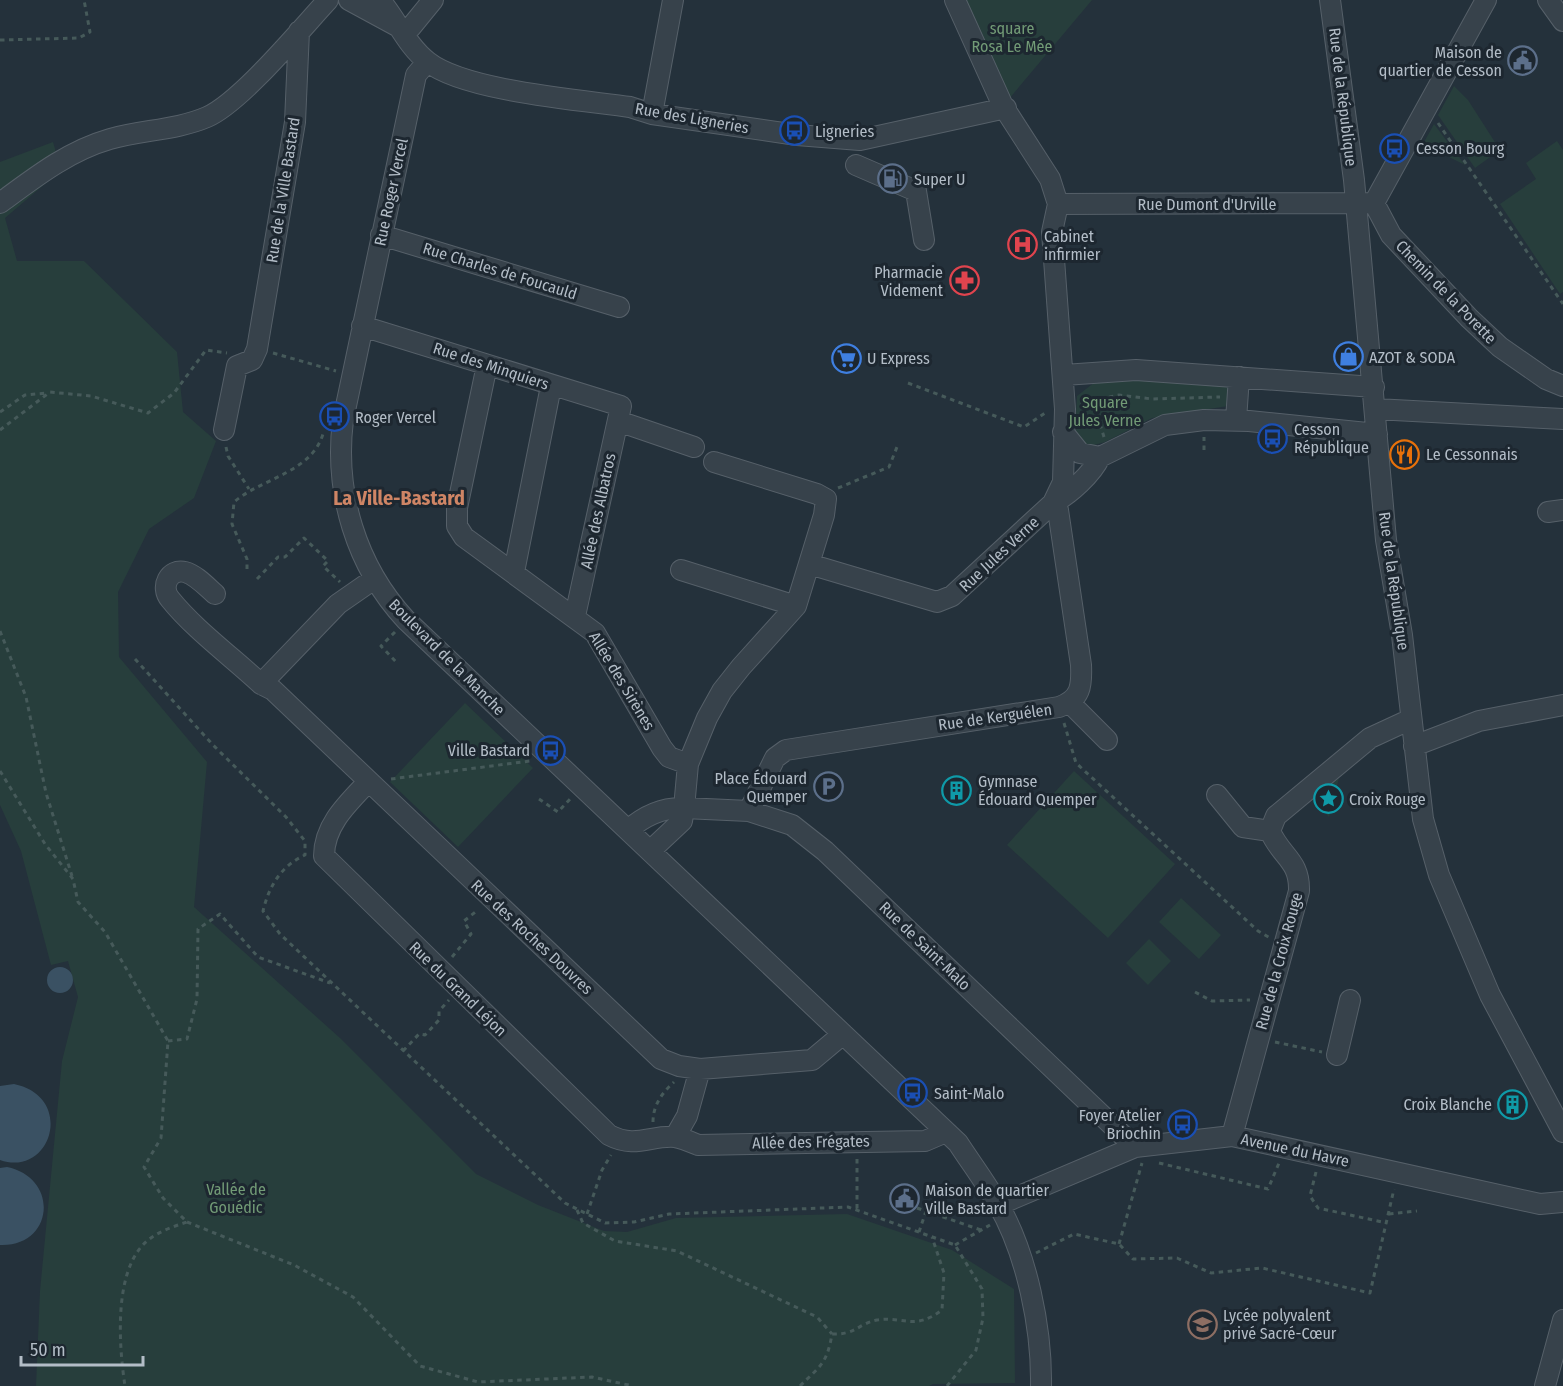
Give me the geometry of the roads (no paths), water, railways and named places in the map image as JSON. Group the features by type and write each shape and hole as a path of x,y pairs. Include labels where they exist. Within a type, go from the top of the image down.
{"street":[{"path":"0,203 62,159 78,152 108,140 207,117 239,93 328,0"},
{"name":"Rue des Ligneries","path":"349,0 400,29"},
{"name":"Rue des Ligneries","path":"380,0 400,29 428,62 460,79 630,107 652,114 820,137 860,140 1006,108"},
{"path":"400,29 411,27 433,0"},
{"path":"652,114 674,0"},
{"path":"955,0 1006,108 1050,179 1058,204 1052,232 1065,409 1063,482 1053,503"},
{"name":"Rue de la République","path":"1330,0 1365,203 1375,409 1386,540 1402,635 1423,819 1439,875 1506,1031 1563,1132"},
{"path":"1365,203 1427,107 1486,0"},
{"path":"1548,0 1563,21"},
{"name":"Rue de la Ville Bastard","path":"224,430 237,366 252,360 257,349 295,122 299,31"},
{"name":"Rue Roger Vercel","path":"362,326 416,75 428,62"},
{"path":"856,165 916,190 924,240"},
{"name":"Rue Dumont d'Urville","path":"1058,204 1365,203"},
{"name":"Chemin de la Porette","path":"1365,203 1391,235 1469,318 1500,347 1546,379 1563,386"},
{"name":"Rue Charles de Foucauld","path":"381,235 619,307"},
{"name":"Rue des Minquiers","path":"362,326 551,387 694,447"},
{"name":"Boulevard de la Manche","path":"362,326 341,435 343,487 349,518 360,551 375,579 406,620 958,1143 1001,1210 1021,1260 1036,1319 1041,1386"},
{"name":"Allée des Sirènes","path":"487,365 457,508 457,526 464,537 596,633 669,757 688,764"},
{"path":"1064,375 1136,370 1374,387"},
{"path":"1236,420 1239,378"},
{"path":"514,572 551,387"},
{"path":"1375,409 1563,419"},
{"name":"Allée des Albatros","path":"575,616 619,414"},
{"name":"Rue Jules Verne","path":"809,564 937,602 952,596 1053,503 1062,498 1107,453 1165,425 1204,420 1236,420 1355,429 1377,434"},
{"path":"1063,432 1080,453 1107,453"},
{"path":"650,852 682,821 688,764 696,740 722,691 796,606 825,515 826,499 817,494 714,462"},
{"name":"Rue de Kerguélen","path":"749,811 775,759 786,750 1065,705 1082,687 1082,676 1059,510 1053,503"},
{"path":"681,570 796,606"},
{"name":"Rue des Roches Douvres","path":"215,594 188,573 178,571 169,576 165,586 168,597 188,617 261,684 273,690 662,1059 679,1066 700,1069 812,1060 843,1034"},
{"path":"261,684 347,596 375,579"},
{"path":"1065,705 1107,740"},
{"path":"1414,746 1479,721 1563,705"},
{"path":"1217,795 1243,827 1270,831 1276,816 1370,738 1411,719"},
{"name":"Rue du Grand Léjon","path":"368,782 332,824 324,843 324,856 609,1135 619,1140 639,1143 675,1137"},
{"name":"Rue de Saint-Malo","path":"628,830 651,814 672,807 749,811 792,825 825,851 1140,1153"},
{"name":"Rue de la Croix Rouge","path":"1232,1136 1299,891 1300,874 1275,843 1270,831"},
{"path":"1337,1055 1350,1000"},
{"path":"675,1137 687,1116 700,1069"},
{"name":"Allée des Frégates","path":"675,1137 698,1145 925,1141 946,1132"},
{"name":"Avenue du Havre","path":"1001,1210 1140,1153 1232,1136 1540,1204 1563,1202"},
{"path":"1545,1386 1563,1320"}],"water":[{"path":"60,967 69,971 73,980 69,989 60,993 51,989 47,980 51,971"},
{"path":"14,1084 33,1092 45,1104 50,1119 49,1134 43,1147 32,1158 18,1162 0,1160 0,1086"},
{"path":"7,1167 24,1174 36,1184 42,1197 44,1211 40,1224 31,1235 18,1243 0,1245 0,1168"}],"place":[{"name":"Maison de quartier de Cesson","path":"1523,61"},
{"name":"Ligneries","path":"794,131"},
{"name":"Cesson Bourg","path":"1395,148"},
{"name":"Super U","path":"893,179"},
{"name":"Cabinet infirmier","path":"1023,245"},
{"name":"Pharmacie Videment","path":"964,281"},
{"name":"AZOT & SODA","path":"1348,357"},
{"name":"U Express","path":"846,358"},
{"name":"Roger Vercel","path":"334,417"},
{"name":"Cesson République","path":"1273,438"},
{"name":"Le Cessonnais","path":"1405,454"},
{"name":"Ville Bastard","path":"551,750"},
{"name":"Place Édouard Quemper","path":"828,787"},
{"name":"Gymnase Édouard Quemper","path":"957,790"},
{"name":"Croix Rouge","path":"1328,799"},
{"name":"Saint-Malo","path":"913,1093"},
{"name":"Croix Blanche","path":"1513,1104"},
{"name":"Foyer Atelier Briochin","path":"1182,1124"},
{"name":"Maison de quartier Ville Bastard","path":"904,1199"},
{"name":"Lycée polyvalent privé Sacré-Cœur","path":"1202,1324"}],"district":[{"name":"La Ville-Bastard","path":"399,498"}],"park label":[{"name":"square Rosa Le Mée","path":"1012,37"},
{"name":"Square Jules Verne","path":"1105,411"},
{"name":"Vallée de Gouédic","path":"236,1198"}]}
